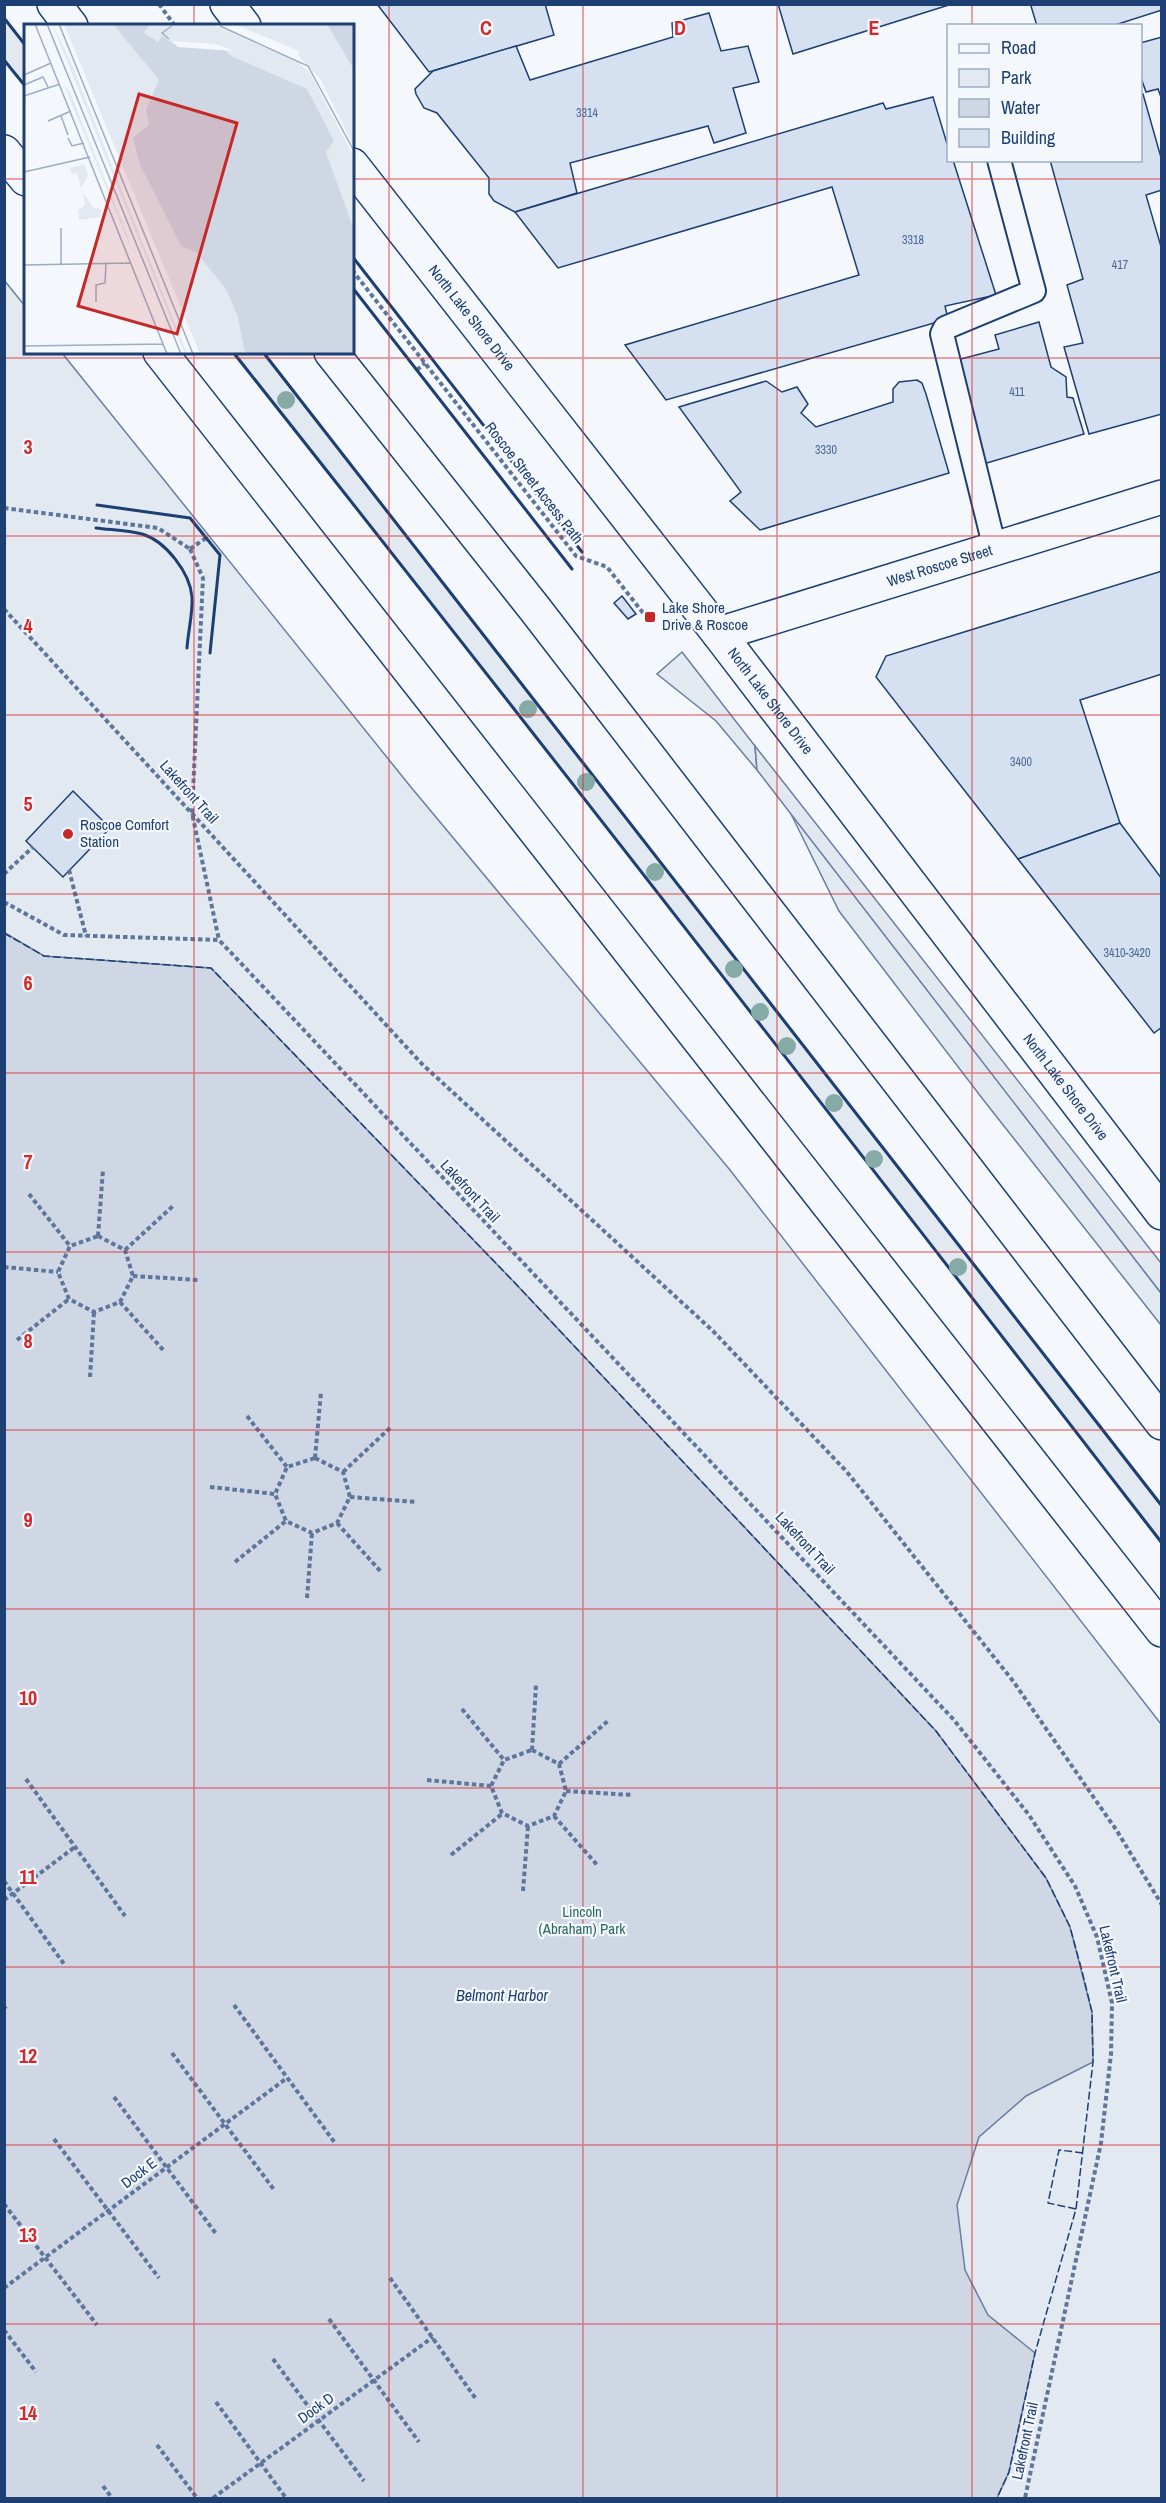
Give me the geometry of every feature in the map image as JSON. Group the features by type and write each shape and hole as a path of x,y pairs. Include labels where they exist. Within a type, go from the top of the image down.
{"main road":[{"path":"54,4 69,24"},
{"path":"227,4 242,24"},
{"path":"4,152 24,177"},
{"name":"North Lake Shore Drive","path":"354,168 719,634 1161,1213"},
{"path":"162,354 1161,1630"},
{"path":"333,354 535,609 1161,1424"},
{"name":"West Roscoe Street","path":"719,634 1161,497"}],"lane":[{"path":"996,549 942,334 945,328 1034,291 1000,162"}],"path":[{"path":"159,4 174,24"},
{"name":"Roscoe Street Access Path","path":"354,273 576,556 607,567 653,625"},
{"path":"417,370 425,363"},
{"path":"4,508 158,528 189,549 203,578 192,813 219,940 64,934 4,902"},
{"path":"189,549 206,538"},
{"name":"Lakefront Trail","path":"4,609 449,1091 712,1331 847,1472 970,1623 1013,1681 1117,1831 1161,1905"},
{"path":"4,874 33,847"},
{"path":"69,870 86,936"},
{"name":"Lakefront Trail","path":"219,940 954,1720 1029,1815 1075,1886 1097,1937 1112,2003 1111,2054 1101,2143 1025,2499"},
{"path":"98,1236 103,1170"},
{"path":"29,1194 70,1246"},
{"path":"125,1250 174,1205"},
{"path":"98,1236 125,1250 133,1276 120,1302 94,1312 69,1299 58,1272 70,1246 98,1236"},
{"path":"4,1267 58,1272"},
{"path":"133,1276 199,1281"},
{"path":"17,1341 69,1299"},
{"path":"120,1302 165,1352"},
{"path":"90,1377 94,1312"},
{"path":"315,1458 321,1392"},
{"path":"247,1416 287,1467"},
{"path":"343,1472 392,1426"},
{"path":"315,1458 343,1472 350,1497 337,1522 312,1533 286,1521 275,1494 287,1467 315,1458"},
{"path":"210,1487 275,1494"},
{"path":"350,1497 417,1502"},
{"path":"235,1562 286,1521"},
{"path":"337,1522 382,1573"},
{"path":"307,1598 312,1533"},
{"path":"532,1750 536,1685"},
{"path":"462,1708 504,1760"},
{"path":"559,1764 609,1719"},
{"path":"532,1750 559,1764 566,1791 554,1816 528,1826 502,1813 491,1786 504,1760 532,1750"},
{"path":"26,1779 125,1916"},
{"path":"427,1780 491,1786"},
{"path":"566,1791 633,1795"},
{"path":"451,1855 502,1813"},
{"path":"554,1816 598,1866"},
{"path":"523,1891 528,1826"},
{"path":"4,1900 75,1847"},
{"path":"4,1881 64,1964"},
{"path":"234,2004 335,2143"},
{"path":"172,2053 275,2191"},
{"name":"Dock E","path":"4,2288 287,2078"},
{"path":"114,2097 217,2235"},
{"path":"54,2139 159,2278"},
{"path":"4,2204 97,2325"},
{"path":"390,2278 476,2399"},
{"path":"329,2319 419,2442"},
{"path":"4,2330 36,2372"},
{"name":"Dock D","path":"213,2499 433,2337"},
{"path":"273,2359 364,2481"},
{"path":"216,2402 286,2499"},
{"path":"157,2445 197,2499"},
{"path":"103,2486 112,2499"}],"green space":[{"path":"5,18 24,45 24,86 5,60"},
{"name":"Belmont Harbor","path":"4,280 24,305 24,354 63,354 410,786 730,1170 1161,1724 1161,2498 5,2498"},
{"path":"234,354 264,354 1161,1506 1161,1543 699,946"},
{"path":"682,652 755,746 757,770 716,721 657,674"},
{"path":"790,812 1161,1293 1161,1325 985,1102 839,911"}],"shaded area":[{"path":"755,746 1161,1263 1161,1293 757,770"}],"water":[{"name":"Belmont Harbor","path":"5,933 44,956 211,968 515,1283 936,1731 1046,1878 1070,1927 1092,2012 1093,2062 1026,2096 979,2137 957,2205 965,2270 988,2315 1035,2353 1009,2472 997,2498 5,2498"}],"building":[{"path":"377,4 545,4 554,35 429,72"},
{"path":"778,4 952,4 793,54"},
{"path":"1034,4 1162,4 1162,10 1118,24 1036,24 1031,6"},
{"path":"709,13 721,51 748,46 759,82 733,88 746,133 714,143 708,126 570,163 577,193 515,212 494,201 489,194 489,178 437,113 424,108 416,94 415,89 433,71 516,46 530,80 673,37 672,23"},
{"path":"1162,37 1162,100 1158,89 1146,92 1142,81 1142,42"},
{"path":"1142,94 1162,161 1162,190 1146,195 1162,250 1162,414 1089,434 1064,347 1083,343 1067,285 1083,279 1051,162 1142,162"},
{"path":"933,97 947,144 947,162 954,162 996,295 945,306 948,319 666,400 625,345 859,275 832,187 558,268 515,212 883,103 886,109"},
{"path":"1039,322 1051,367 1066,377 1067,397 1073,398 1084,434 980,465 957,360 999,349 995,335"},
{"path":"917,380 922,383 926,394 949,473 760,530 730,501 741,492 679,407 766,381 782,392 797,387 808,404 801,413 816,427 893,402 893,389 899,382"},
{"path":"1162,571 1162,674 1080,700 1120,823 1018,859 876,677 886,656"},
{"path":"622,596 636,614 628,619 614,603"},
{"name":"Roscoe Comfort Station","path":"73,791 110,828 63,877 26,841"},
{"path":"1120,823 1162,879 1162,1027 1154,1033 1018,859"}],"fence":[{"path":"4,933 44,956 211,968 515,1283 936,1731 1046,1878 1070,1927 1082,1971 1092,2012 1093,2062 1076,2209 1035,2353 1009,2472 997,2498"},
{"path":"1076,2209 1048,2203 1059,2150 1084,2153"}],"wall":[{"path":"4,18 24,43"},
{"path":"4,60 24,85"},
{"path":"354,259 582,552"},
{"path":"354,290 572,569"},
{"path":"235,354 583,797 1162,1543"},
{"path":"265,354 1162,1506"},
{"path":"97,505 190,518 220,555 210,653"},
{"path":"96,528 142,534 151,538 160,543 182,568 192,597 187,648"}],"place":[{"name":"Lake Shore Drive & Roscoe","path":"650,617"},
{"name":"Roscoe Comfort Station","path":"68,834"}],"park label":[{"name":"Lincoln (Abraham) Park","path":"582,1920"}]}
